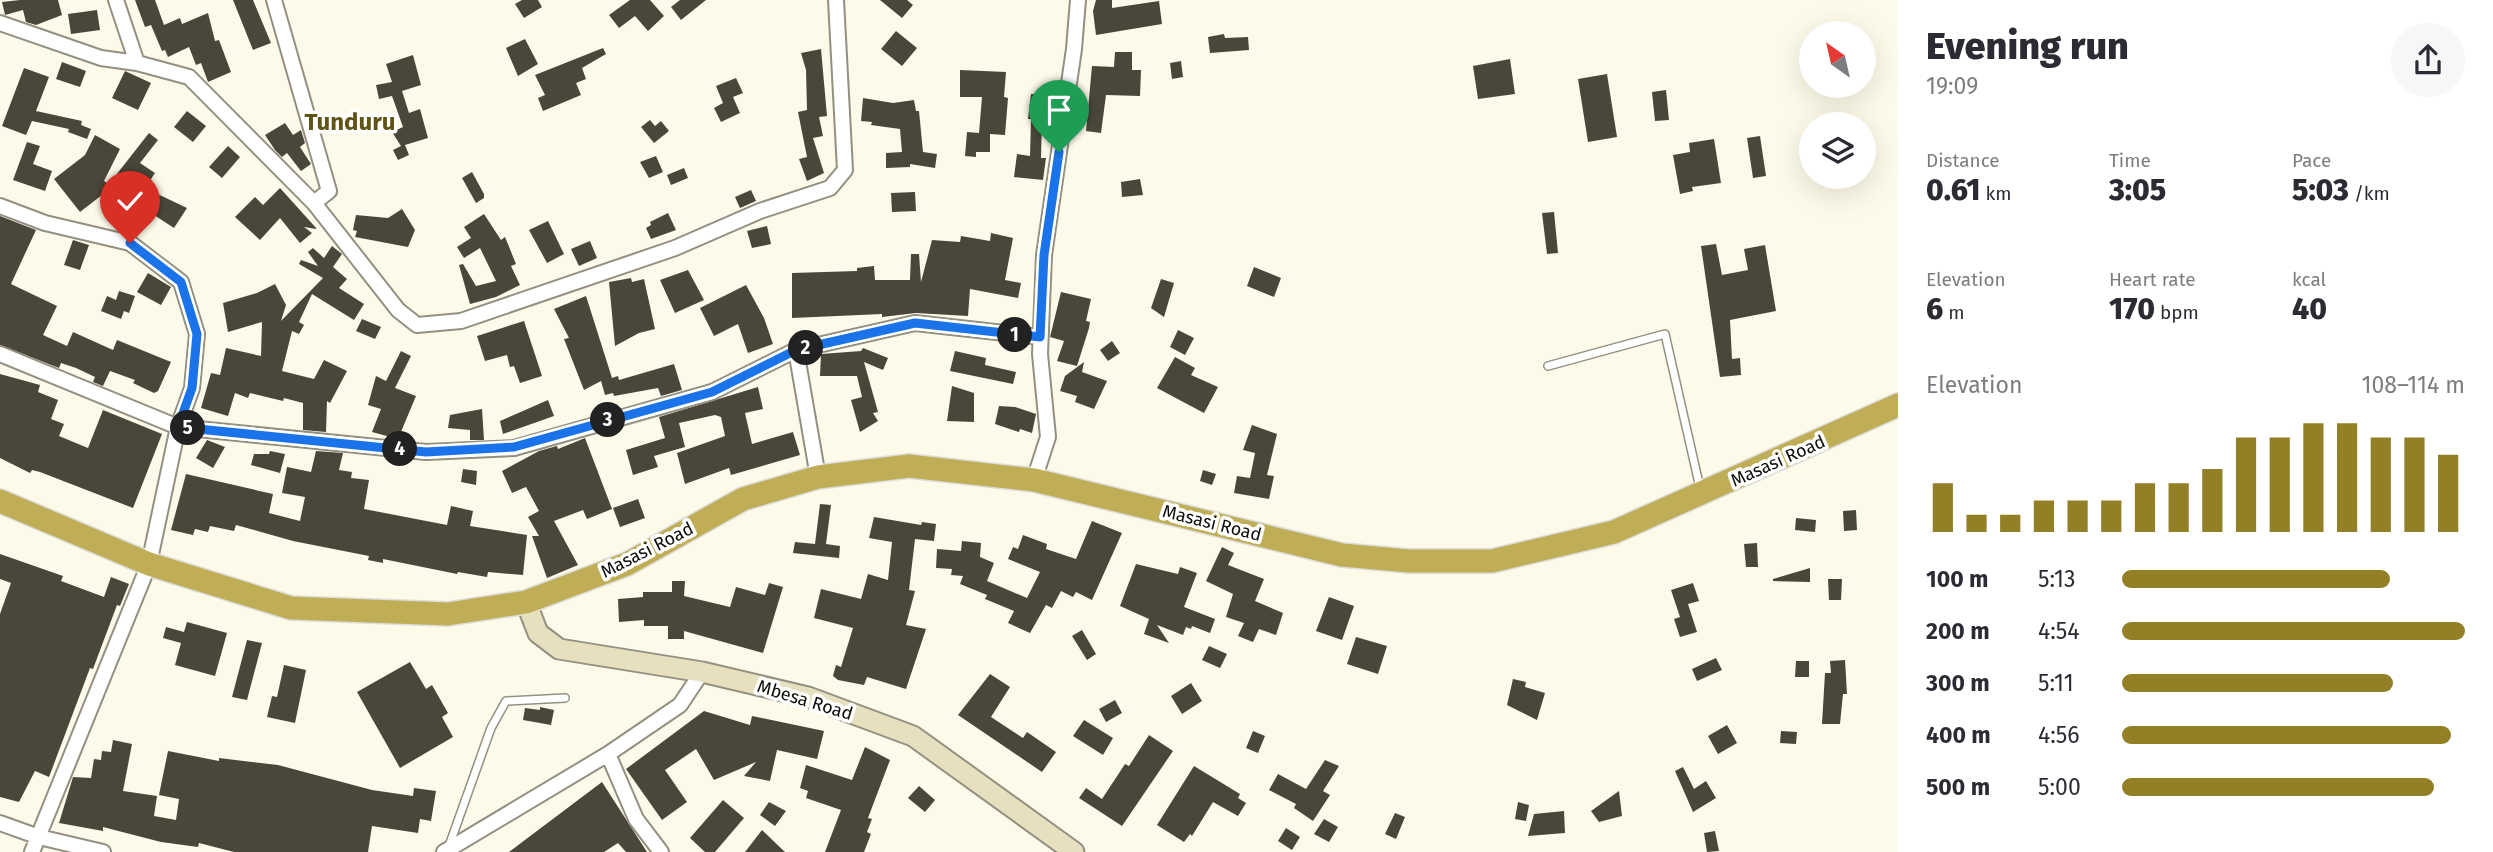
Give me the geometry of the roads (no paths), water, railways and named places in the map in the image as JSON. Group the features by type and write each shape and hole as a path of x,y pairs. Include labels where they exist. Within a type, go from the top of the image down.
{"highway":[{"name":"Masasi Road","path":"0,501 149,564 290,608 448,614 526,602 627,564 743,499 818,477 909,466 1034,480 1342,555 1409,561 1492,561 1614,532 1702,495 1898,405"}],"main road":[{"name":"Mbesa Road","path":"526,602 538,633 559,649 702,672 808,697 913,736 1074,852"}],"street":[{"path":"116,0 137,63"},
{"path":"274,0 329,191 314,202"},
{"path":"0,23 101,58 137,63 189,77 314,202 398,310 417,325 461,321 520,302 675,248 760,211 830,188 845,170 836,0"},
{"path":"1034,480 1048,437 1040,337 1044,255 1074,49 1078,0"},
{"path":"0,206 45,223 130,243 181,282 197,334 192,388 178,427 149,564 32,852"},
{"path":"0,354 178,427 426,452 514,447 712,392 796,350 915,323 1040,337"},
{"path":"796,350 818,477"},
{"path":"447,851 608,754 680,705 702,672"},
{"path":"608,754 636,819 661,852"},
{"path":"0,823 39,837 103,852"}],"lane":[{"path":"1548,366 1665,334 1702,495"},
{"path":"447,851 491,728 506,701 565,698"}],"district":[{"name":"Tunduru","path":"350,122"}]}
